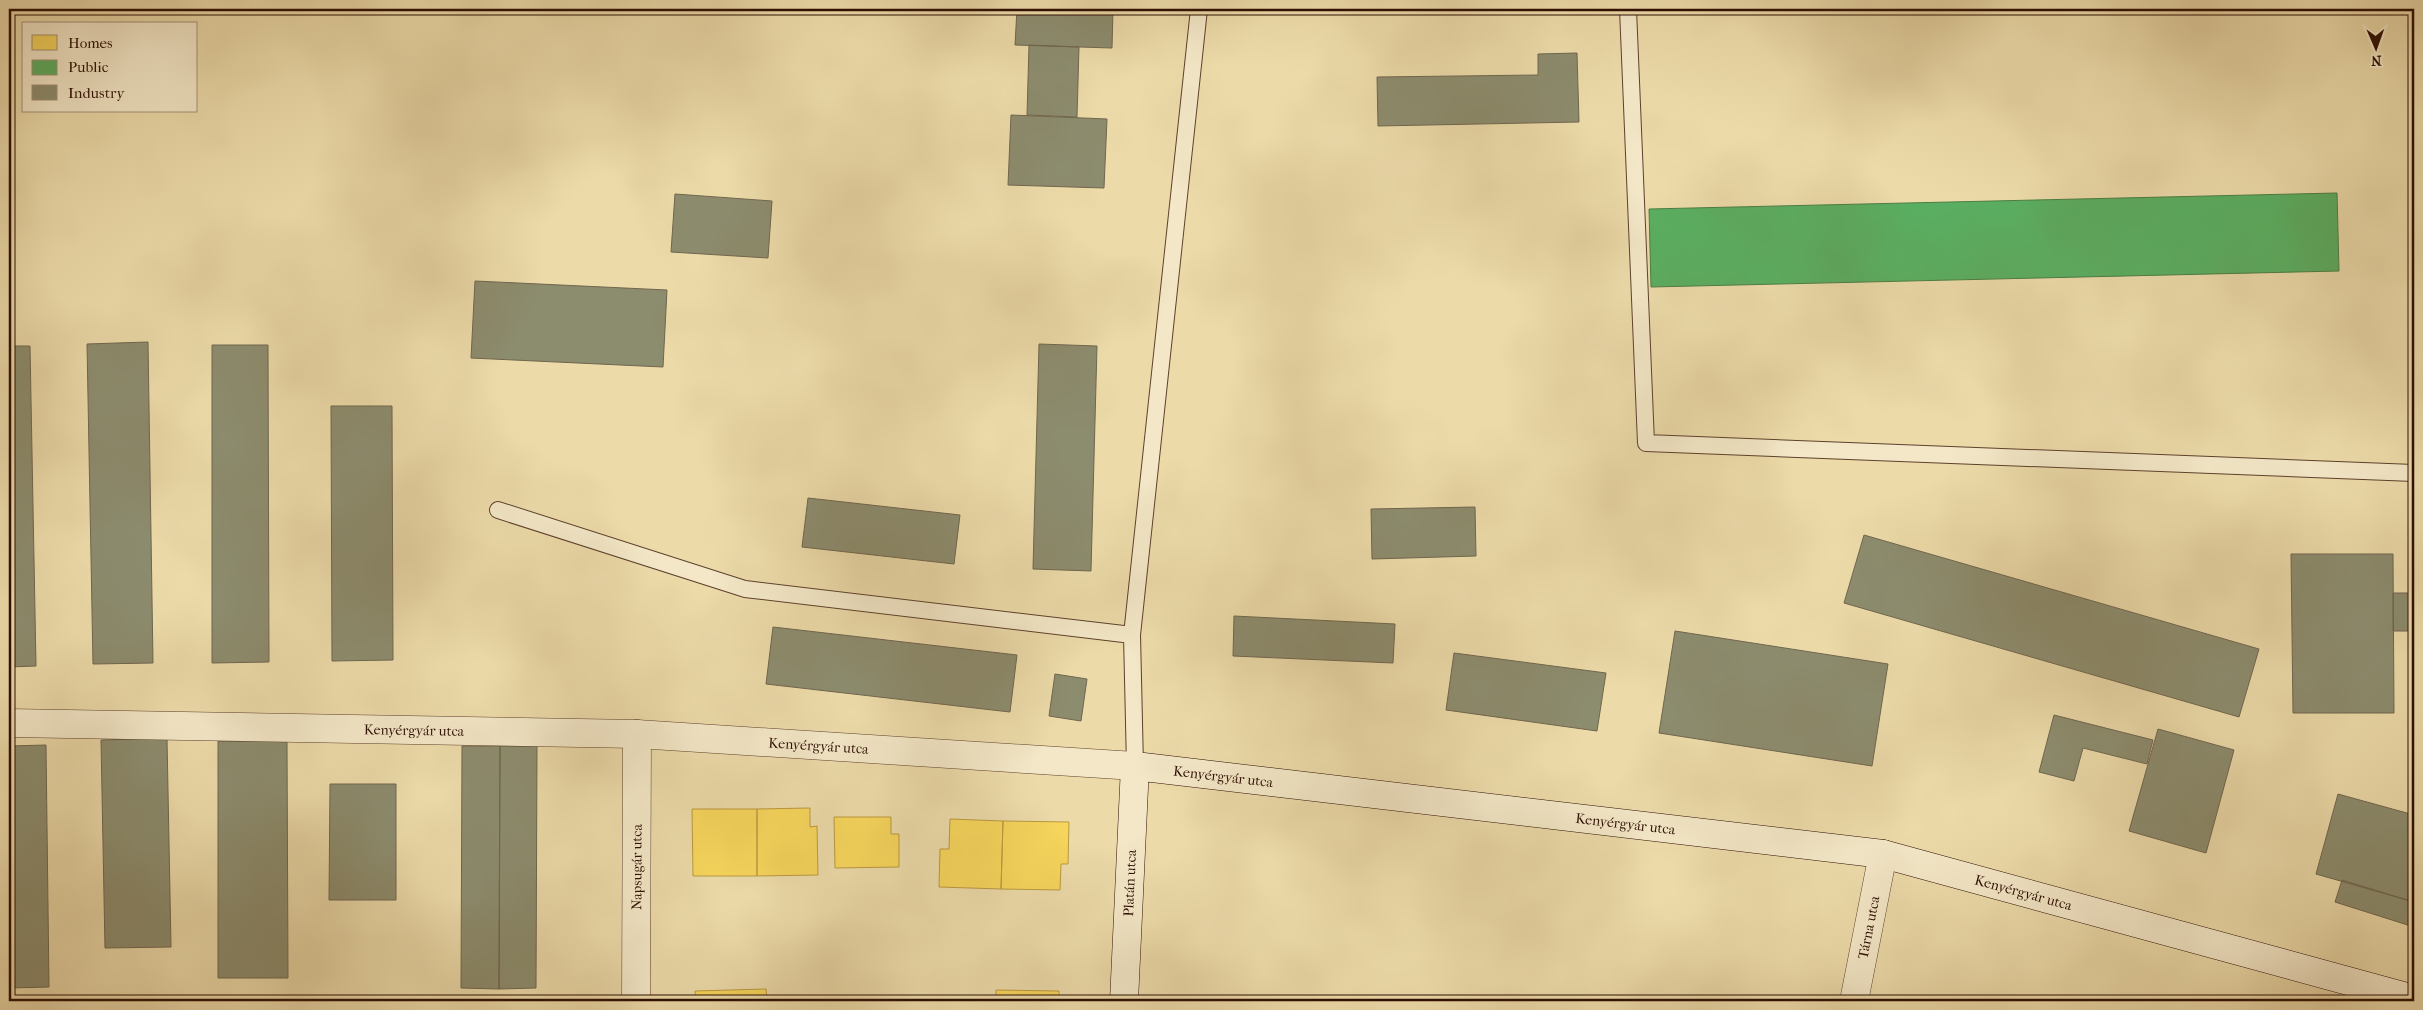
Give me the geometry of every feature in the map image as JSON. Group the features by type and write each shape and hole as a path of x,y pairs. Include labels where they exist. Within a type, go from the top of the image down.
{"street":[{"name":"Kenyérgyár utca","path":"9,723 636,734 1135,766 1884,854 2414,999"},
{"name":"Napsugár utca","path":"636,734 636,1001"},
{"name":"Platán utca","path":"1124,1001 1135,766"},
{"name":"Tárna utca","path":"1854,1001 1884,854"}],"lane":[{"path":"1135,766 1132,635 1199,9"},
{"path":"1628,9 1646,443 2414,473"},
{"path":"498,510 744,589 1132,635"}],"building: Homes":[{"path":"810,808 810,827 817,826 818,875 757,876 757,809"},
{"path":"692,809 757,809 757,876 693,876"},
{"path":"834,817 891,817 891,834 899,834 899,867 835,868"},
{"path":"950,819 1003,821 1001,889 939,887 940,849 949,849"},
{"path":"1003,821 1069,822 1068,864 1061,864 1060,890 1001,889"},
{"path":"766,989 767,1001 696,1001 695,991"},
{"path":"996,990 1059,991 1059,1001 996,1001"}],"building: Public":[{"path":"2337,193 2339,271 1651,287 1649,209"}],"building: Industry":[{"path":"1017,9 1113,9 1112,48 1015,45"},
{"path":"1029,45 1079,47 1077,117 1027,115"},
{"path":"1577,53 1579,122 1378,126 1377,77 1538,75 1538,54"},
{"path":"1011,115 1107,119 1104,188 1008,185"},
{"path":"675,194 772,201 768,258 671,252"},
{"path":"475,281 667,290 663,367 471,358"},
{"path":"148,342 153,663 93,664 87,344"},
{"path":"1039,344 1097,346 1091,571 1033,569"},
{"path":"212,345 268,345 269,662 212,663"},
{"path":"9,346 30,346 36,666 9,667"},
{"path":"331,406 392,406 393,660 332,661"},
{"path":"808,498 960,515 954,564 802,547"},
{"path":"1475,507 1476,556 1372,559 1371,509"},
{"path":"1864,535 2259,649 2239,717 1844,603"},
{"path":"2291,554 2393,554 2394,713 2293,713"},
{"path":"2393,593 2414,593 2414,631 2393,631"},
{"path":"1234,616 1395,624 1393,663 1233,656"},
{"path":"773,627 1017,655 1010,712 766,684"},
{"path":"1675,631 1888,664 1872,766 1659,733"},
{"path":"1454,653 1606,673 1597,731 1446,710"},
{"path":"1055,674 1087,679 1081,721 1049,716"},
{"path":"2054,715 2153,740 2147,764 2083,748 2074,781 2039,772"},
{"path":"2158,729 2234,750 2206,853 2129,831"},
{"path":"167,738 171,947 105,948 101,740"},
{"path":"218,741 287,741 288,978 218,978"},
{"path":"46,745 49,987 9,988 9,746"},
{"path":"462,746 500,746 499,989 461,988"},
{"path":"500,746 537,746 536,988 499,989"},
{"path":"330,784 396,784 396,900 329,900"},
{"path":"2338,794 2414,815 2414,902 2316,874"},
{"path":"2342,880 2414,902 2414,927 2335,902"},
{"path":"593,998 593,1001 560,1001 560,999"}]}
